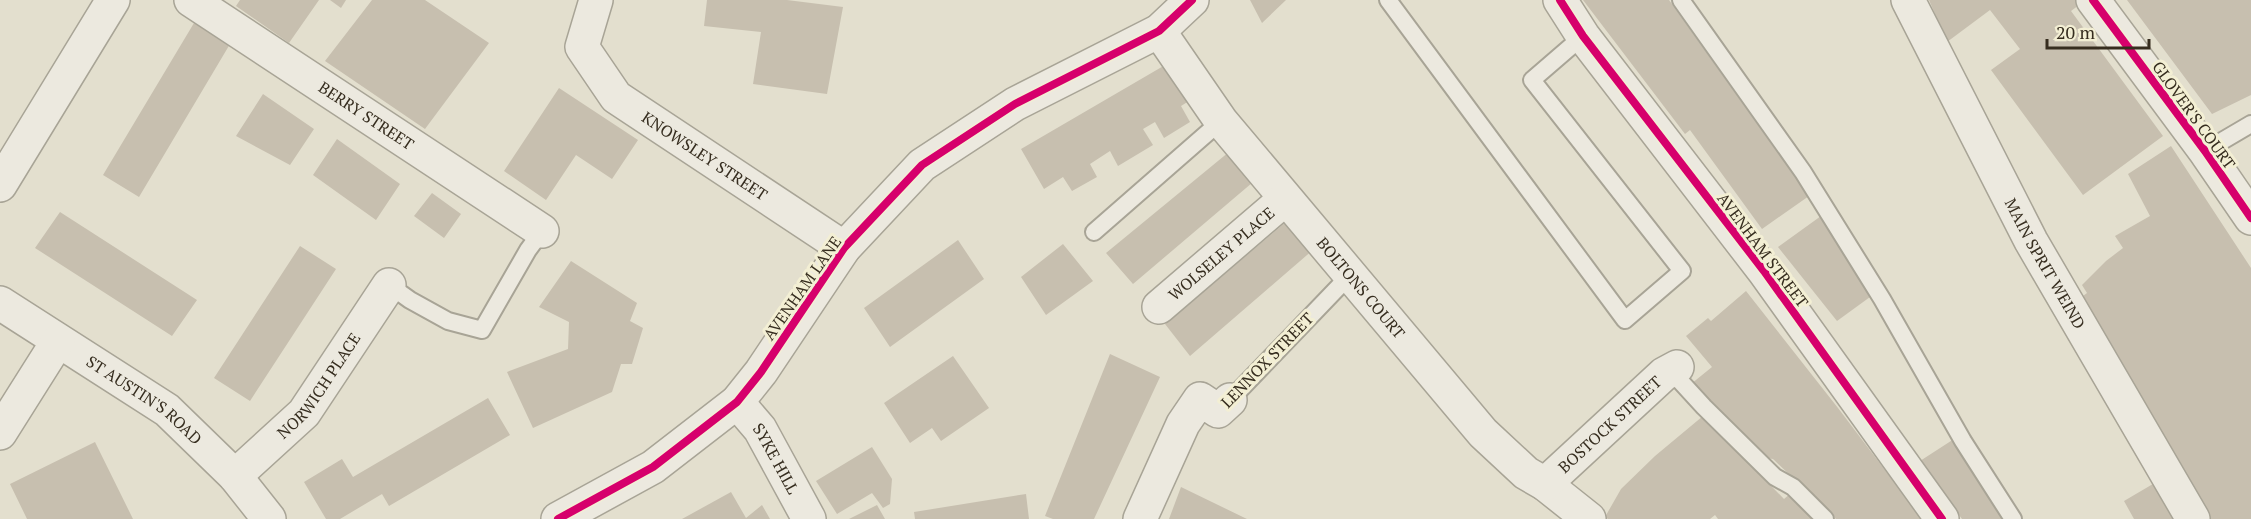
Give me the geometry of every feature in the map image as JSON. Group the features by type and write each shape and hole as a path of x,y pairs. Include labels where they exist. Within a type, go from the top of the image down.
{"street":[{"path":"0,185 113,0"},
{"name":"BERRY STREET","path":"191,0 542,231"},
{"name":"KNOWSLEY STREET","path":"596,0 582,47 616,97 844,248"},
{"name":"AVENHAM LANE","path":"558,519 653,467 736,402 761,372 844,248 922,165 1015,104 1159,31 1192,0"},
{"name":"AVENHAM STREET","path":"1560,0 1583,36 1764,271 1942,519"},
{"name":"MAIN SPRIT WEIND","path":"1908,0 2031,241 2193,519"},
{"name":"GLOVER'S COURT","path":"2093,0 2205,151 2251,218"},
{"name":"BOLTONS COURT","path":"1159,31 1221,121 1483,433 1527,473 1545,484 1589,519"},
{"name":"WOLSELEY PLACE","path":"1159,307 1285,199"},
{"name":"NORWICH PLACE","path":"236,476 304,413 389,285"},
{"name":"ST AUSTIN'S ROAD","path":"0,303 167,410 236,476 269,519"},
{"path":"0,433 58,341"},
{"name":"BOSTOCK STREET","path":"1545,484 1664,374 1674,369"},
{"name":"LENNOX STREET","path":"1140,519 1182,424 1200,399 1218,411 1230,400"},
{"name":"SYKE HILL","path":"736,402 760,429 810,519"}],"lane":[{"path":"1388,0 1625,320 1682,271 1532,80 1583,36"},
{"path":"1681,0 1803,172 1882,299 1963,441 2013,519"},
{"path":"1094,232 1221,121"},
{"path":"2205,151 2251,124"},
{"path":"389,285 410,300 448,321 482,330 528,250 542,231"},
{"name":"LENNOX STREET","path":"1230,400 1350,275"},
{"path":"1674,369 1704,407 1775,477 1793,487 1825,519"}],"building":[{"path":"240,0 319,0 289,43 236,6"},
{"path":"330,0 346,0 341,8"},
{"path":"372,0 425,0 489,43 425,129 325,61"},
{"path":"707,0 787,0 843,7 827,94 753,84 761,32 704,26"},
{"path":"1250,0 1286,0 1262,23"},
{"path":"1583,0 1669,0 1809,196 1762,229 1690,130 1685,134"},
{"path":"1929,0 2075,0 2079,5 2071,11 2163,136 2083,195 1991,70 2020,49 1990,10 1947,42"},
{"path":"2127,0 2251,0 2251,95 2212,114"},
{"path":"194,23 230,44 139,197 103,175"},
{"path":"1172,61 1197,96 1181,106 1190,122 1164,138 1155,122 1143,129 1153,145 1118,166 1110,151 1090,164 1097,177 1072,191 1063,177 1044,189 1021,149"},
{"path":"559,88 638,140 612,179 576,155 546,200 504,171"},
{"path":"263,94 314,129 290,165 236,136"},
{"path":"337,139 400,184 376,220 313,175"},
{"path":"2171,146 2251,268 2251,519 2200,519 2079,299 2087,293 2082,285 2123,248 2115,236 2150,216 2128,174"},
{"path":"1235,147 1259,177 1133,284 1106,253"},
{"path":"432,193 461,214 444,238 414,216"},
{"path":"60,212 197,300 172,336 35,248"},
{"path":"1293,216 1314,249 1190,356 1165,324"},
{"path":"1821,216 1870,297 1837,321 1778,247"},
{"path":"958,240 984,279 890,347 864,308"},
{"path":"1063,244 1093,281 1046,315 1021,277"},
{"path":"300,246 336,269 250,401 214,378"},
{"path":"571,261 637,303 630,321 643,328 632,364 621,364 612,392 533,428 507,372 568,349 569,322 539,307"},
{"path":"1746,291 1922,519 1836,519 1773,459 1766,458 1691,384 1712,367 1686,336 1708,318 1711,321"},
{"path":"1110,354 1160,377 1094,519 1053,519 1045,516"},
{"path":"953,356 989,408 941,441 932,428 910,443 884,403"},
{"path":"488,398 510,435 389,506 382,494 340,519 326,519 304,482 342,459 353,477"},
{"path":"1703,416 1784,499 1792,492 1814,519 1718,519 1715,515 1710,519 1608,519 1605,517 1621,489 1655,456"},
{"path":"1954,439 2006,519 1962,519 1920,461"},
{"path":"95,442 133,519 27,519 10,484"},
{"path":"872,447 892,479 890,504 883,508 872,493 837,514 816,481"},
{"path":"2158,481 2187,519 2134,519 2124,501"},
{"path":"1181,487 1247,519 1169,519"},
{"path":"731,492 746,518 762,505 770,519 682,519"},
{"path":"1026,494 1029,519 915,519 914,512"},
{"path":"877,505 885,519 849,519"}],"cycle path":[{"path":"558,519 653,467 737,402 761,372 844,248 922,165 1015,104 1159,31 1192,0"},
{"path":"1560,0 1583,36 1764,271 1942,519"},
{"path":"2093,0 2205,151 2251,218"}]}
